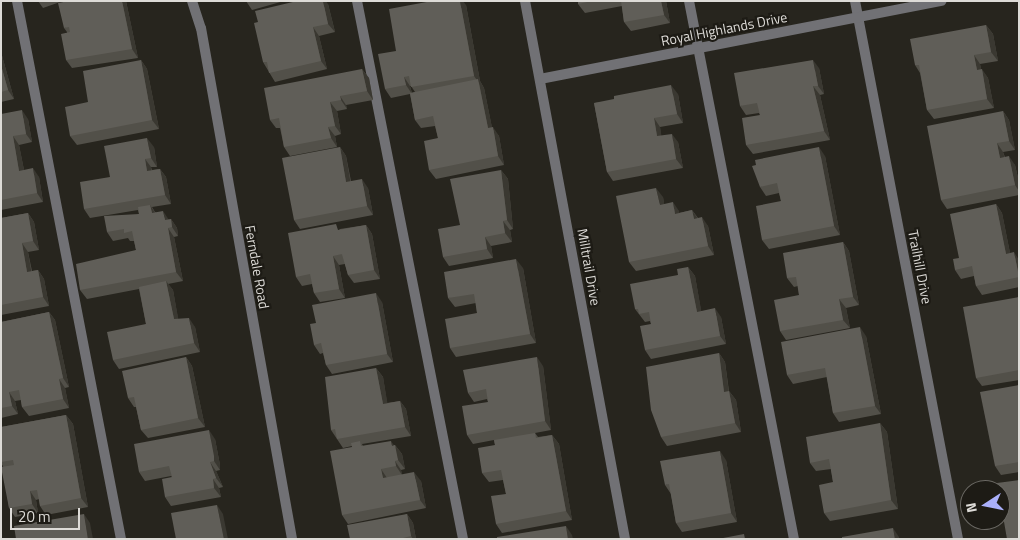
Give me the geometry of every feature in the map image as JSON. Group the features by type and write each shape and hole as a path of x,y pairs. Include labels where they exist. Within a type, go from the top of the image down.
{"street":[{"path":"17,1 121,539"},
{"name":"Ferndale Road","path":"192,1 201,28 292,539"},
{"path":"357,1 463,539"},
{"name":"Milltrail Drive","path":"526,1 625,539"},
{"path":"688,1 794,539"},
{"name":"Trailhill Drive","path":"854,1 958,539"},
{"name":"Royal Highlands Drive","path":"540,80 942,1"}],"building":[{"path":"69,1 122,1 132,49 66,60 61,34 70,32 69,27 64,28 58,3"},
{"path":"297,1 323,1 328,24 313,27 321,61 269,73 267,62 263,62 254,23 258,22 255,11"},
{"path":"432,1 460,1 474,76 411,87 409,76 404,77 406,85 385,89 378,54 396,51 389,9"},
{"path":"578,1 592,1 578,4"},
{"path":"621,1 661,1 664,15 624,22"},
{"path":"986,25 991,52 974,55 977,70 982,69 987,99 927,110 919,65 915,65 910,39"},
{"path":"141,60 152,120 70,136 65,107 88,102 83,71"},
{"path":"813,60 818,86 813,86 824,131 746,145 742,118 760,115 757,103 740,106 734,73"},
{"path":"1,65 8,90 1,92"},
{"path":"362,69 367,91 340,96 341,100 330,102 335,126 328,127 331,138 284,147 279,118 270,120 264,88"},
{"path":"478,79 488,128 493,127 498,156 429,170 424,141 438,138 433,116 415,120 410,93"},
{"path":"671,85 677,114 654,118 657,136 672,134 676,159 607,172 594,103 614,99 614,96"},
{"path":"22,110 26,134 13,136 19,171 33,168 37,193 1,200 1,114"},
{"path":"1003,111 1009,141 997,143 1000,158 1009,156 1015,185 941,200 927,126"},
{"path":"147,138 151,158 145,159 147,171 160,169 165,195 84,209 80,182 110,177 104,146"},
{"path":"340,147 346,182 362,179 367,206 294,220 282,158"},
{"path":"819,147 834,226 762,240 756,206 781,201 777,183 760,187 752,166 756,165 755,160"},
{"path":"501,170 507,220 503,221 505,233 485,237 487,249 443,257 438,229 460,225 450,179"},
{"path":"656,188 660,205 673,202 675,214 692,210 694,219 702,217 708,246 629,262 616,196"},
{"path":"996,204 1006,254 1014,252 1019,277 976,286 972,266 955,270 953,259 959,258 950,214"},
{"path":"150,205 152,213 163,211 165,220 171,219 172,227 168,228 176,272 80,290 76,264 136,250 132,231 124,233 124,229 107,232 104,216 139,214 138,207"},
{"path":"28,213 33,241 22,243 27,272 38,270 43,297 1,305 1,218"},
{"path":"336,224 338,230 366,225 374,270 348,275 342,254 333,256 339,289 314,293 310,274 296,277 288,233"},
{"path":"843,242 853,297 839,299 843,320 780,331 774,300 799,295 796,277 787,278 783,253"},
{"path":"516,259 530,334 450,348 445,319 477,313 474,294 448,298 444,272"},
{"path":"688,267 697,312 715,308 720,336 645,350 640,326 651,324 649,312 639,314 638,309 635,309 630,284 678,275 677,269"},
{"path":"166,281 174,319 189,318 194,343 113,360 107,332 146,324 139,287"},
{"path":"376,293 387,354 326,365 321,343 314,345 310,324 316,323 312,305"},
{"path":"1019,297 1019,370 976,378 963,307"},
{"path":"49,312 63,378 59,379 63,399 22,407 19,390 9,392 12,406 1,408 1,322"},
{"path":"860,327 875,406 833,413 825,368 787,375 781,342"},
{"path":"719,353 724,392 729,391 735,423 661,437 651,410 646,367"},
{"path":"186,357 198,418 141,430 134,397 128,398 122,371"},
{"path":"537,357 545,421 467,435 462,406 488,402 486,389 468,393 463,370"},
{"path":"376,368 383,404 400,401 405,427 337,439 335,429 331,430 325,377"},
{"path":"1019,385 1019,462 995,466 980,392"},
{"path":"66,415 81,498 40,506 37,490 30,491 32,504 9,508 1,467 14,465 13,460 1,462 1,427"},
{"path":"880,423 891,500 824,513 819,485 833,482 829,459 810,463 806,437"},
{"path":"209,430 214,456 214,461 210,462 216,478 213,479 214,488 165,497 162,479 172,477 169,466 139,472 134,444"},
{"path":"535,433 536,438 552,435 566,511 496,524 491,496 506,494 501,470 482,473 478,448 495,445 494,440"},
{"path":"360,441 361,446 391,441 392,446 395,445 398,460 395,461 396,466 381,469 383,478 414,472 420,500 342,515 330,451 352,447 351,443"},
{"path":"720,451 731,513 676,523 669,484 665,485 660,461"},
{"path":"1019,480 1019,539 1007,539 1005,530 1010,530 1010,481"},
{"path":"217,505 224,539 176,539 171,513"},
{"path":"84,514 88,539 16,539 14,526"},
{"path":"407,514 411,536 399,539 350,539 347,525"},
{"path":"566,526 568,539 497,539 497,537"},
{"path":"893,528 895,539 842,539 842,537"},
{"path":"744,534 745,539 718,539"}]}
